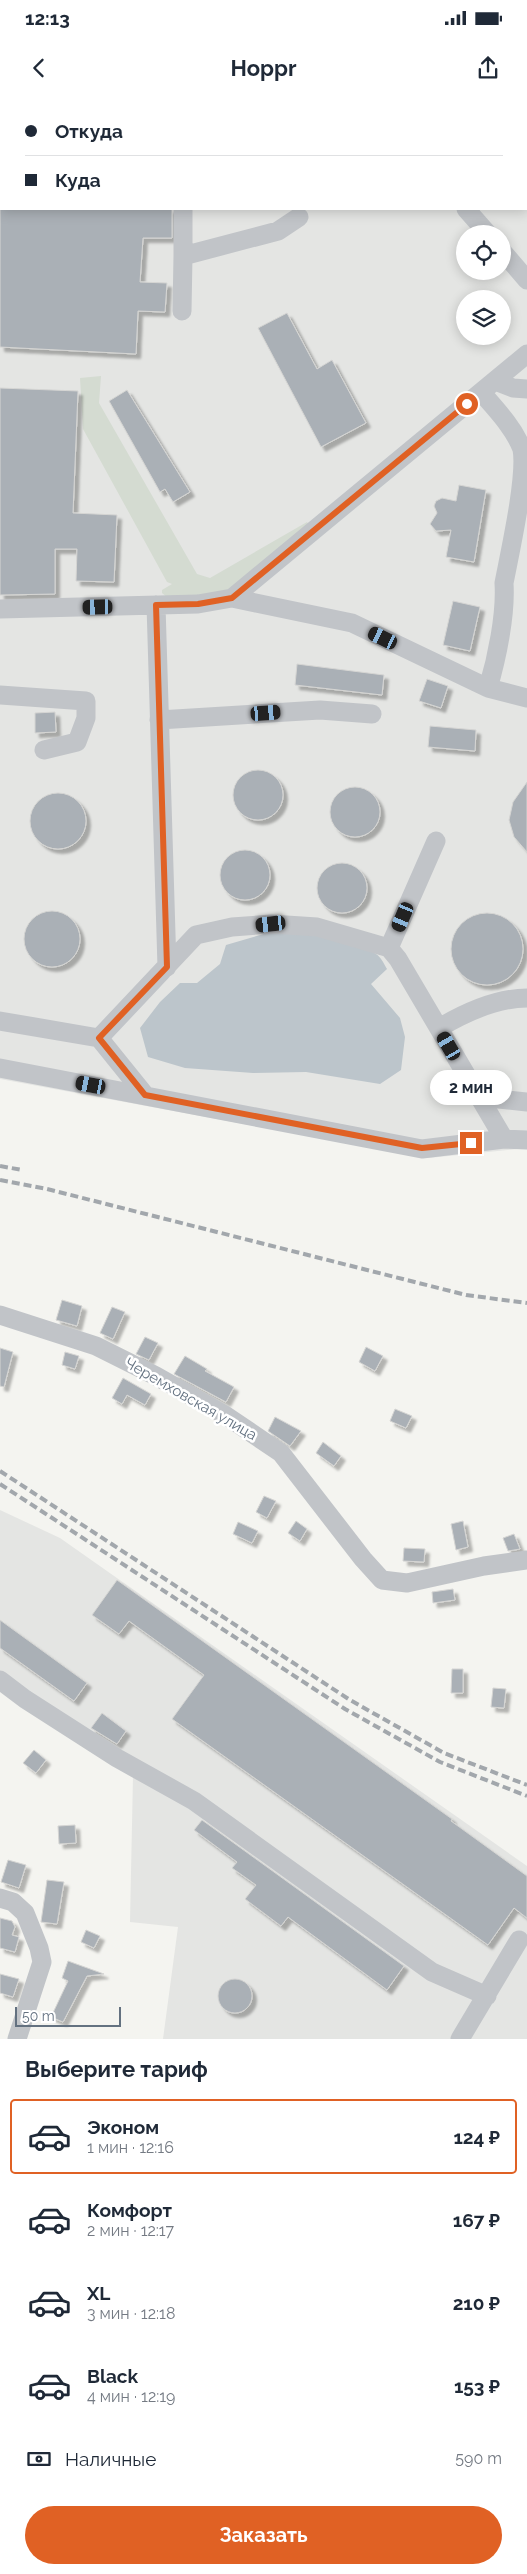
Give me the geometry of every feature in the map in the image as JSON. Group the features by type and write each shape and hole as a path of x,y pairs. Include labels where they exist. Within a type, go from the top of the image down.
{"street":[{"path":"182,311 183,210"},
{"path":"467,210 480,225"},
{"path":"183,256 278,231 299,217"},
{"path":"511,261 527,280"},
{"path":"232,598 527,354"},
{"path":"488,386 527,389"},
{"path":"488,386 522,450 525,475 504,582 505,594 498,641 488,688"},
{"path":"0,609 198,604 232,598 352,623 488,688 527,698"},
{"path":"156,605 167,967"},
{"path":"0,695 86,702 86,718 77,742 44,750"},
{"path":"159,720 320,710 372,714"},
{"path":"389,948 436,840"},
{"path":"99,1038 196,935 232,927 271,924 317,927 389,948 398,959 504,1139"},
{"path":"439,1028 463,1014 486,1006 516,998 527,998"},
{"path":"0,1021 99,1038 145,1095"},
{"path":"0,1068 422,1148 504,1139 527,1140"},
{"path":"479,1097 527,1102"},
{"name":"Черемховская улица","path":"0,1314 96,1346 156,1376 225,1415 281,1453 363,1560 382,1580 407,1583 484,1566 527,1560"},
{"path":"0,1680 25,1699 117,1758 194,1801 432,1972 487,1996"},
{"path":"0,1898 13,1902 25,1913 39,1948 42,1962 17,2039"},
{"path":"463,2038 519,1940"}],"shaded area":[{"path":"0,210 527,210 527,1148 429,1158 0,1079"},
{"path":"101,376 99,403 197,574 210,578 307,522 309,525 230,592 168,598 162,593 162,590 172,584 167,582 83,429 80,378"},
{"path":"267,933 309,934 338,938 364,947 379,957 387,969 371,984 400,1018 405,1037 401,1070 380,1084 306,1072 253,1073 185,1068 148,1057 140,1028 160,1002 180,983 197,983 220,964 226,945"},
{"path":"0,1510 60,1538 527,1866 527,2039 163,2039 178,1927 130,1922 133,1776 0,1686"}],"building":[{"path":"0,210 172,210 172,238 143,238 140,282 167,283 165,312 138,311 136,354 0,347"},
{"path":"287,313 317,369 332,360 366,423 321,447 258,328"},
{"path":"0,388 78,391 73,513 117,515 114,582 76,581 77,549 55,549 55,594 0,595"},
{"path":"127,390 190,492 173,502 165,489 160,492 109,401"},
{"path":"459,485 486,490 474,562 446,557 451,530 436,531 430,524 437,513 434,506 436,501 442,498 456,501"},
{"path":"453,601 480,607 470,651 443,645"},
{"path":"297,664 384,675 382,695 295,685"},
{"path":"427,679 448,686 441,708 419,701"},
{"path":"55,712 56,732 35,733 35,713"},
{"path":"430,726 476,730 475,751 428,747"},
{"path":"253,770 263,770 276,777 283,790 283,800 276,813 263,820 253,820 244,816 237,809 233,800 233,790 237,781 244,774"},
{"path":"527,782 527,852 514,837 509,820 513,802"},
{"path":"350,787 360,787 373,794 380,807 380,817 373,830 360,837 350,837 341,833 334,826 330,817 330,807 334,798 341,791"},
{"path":"58,793 69,795 78,801 84,810 86,821 84,832 78,841 69,847 58,849 47,847 38,841 32,832 30,821 32,810 38,801 47,795"},
{"path":"240,850 250,850 263,857 270,870 270,880 263,893 250,900 240,900 231,896 224,889 220,880 220,870 224,861 231,854"},
{"path":"337,863 347,863 360,870 367,883 367,893 360,906 347,913 337,913 328,909 321,902 317,893 317,883 321,874 328,867"},
{"path":"52,911 63,913 72,919 78,928 80,939 78,950 72,959 63,965 52,967 41,965 32,959 26,950 24,939 26,928 32,919 41,913"},
{"path":"487,913 507,919 517,929 523,949 517,969 507,979 487,985 467,979 457,969 451,949 457,929 467,919"},
{"path":"62,1300 82,1306 77,1326 56,1320"},
{"path":"112,1307 125,1312 113,1339 100,1333"},
{"path":"145,1337 158,1343 149,1360 136,1354"},
{"path":"366,1347 383,1356 375,1371 359,1362"},
{"path":"0,1348 13,1352 4,1387 0,1386"},
{"path":"65,1352 79,1356 75,1369 62,1365"},
{"path":"185,1356 207,1369 205,1371 234,1387 226,1402 174,1374"},
{"path":"123,1378 151,1394 145,1405 127,1395 122,1404 112,1398"},
{"path":"395,1409 412,1416 406,1428 390,1421"},
{"path":"275,1417 301,1431 290,1446 268,1431"},
{"path":"323,1442 341,1456 334,1466 316,1453"},
{"path":"264,1496 276,1501 267,1518 256,1512"},
{"path":"296,1521 307,1529 300,1541 288,1533"},
{"path":"463,1521 468,1547 456,1550 451,1524"},
{"path":"238,1522 258,1531 252,1543 233,1534"},
{"path":"514,1534 520,1549 508,1551 503,1538"},
{"path":"404,1548 425,1549 424,1562 403,1561"},
{"path":"117,1580 452,1819 451,1821 527,1876 527,1918 514,1908 488,1945 172,1719 204,1675 129,1621 119,1634 92,1615"},
{"path":"453,1589 455,1600 433,1603 432,1592"},
{"path":"0,1620 87,1683 74,1701 0,1648"},
{"path":"452,1669 463,1669 463,1693 451,1693"},
{"path":"493,1688 506,1689 504,1708 491,1707"},
{"path":"102,1713 126,1731 117,1744 91,1728"},
{"path":"34,1750 46,1760 36,1773 23,1763"},
{"path":"202,1820 404,1966 387,1990 288,1917 281,1926 245,1899 256,1885 232,1868 237,1862 194,1830"},
{"path":"75,1825 76,1843 59,1844 58,1826"},
{"path":"8,1860 26,1865 19,1888 1,1882"},
{"path":"47,1880 64,1882 57,1924 41,1922"},
{"path":"0,1918 12,1921 15,1927 12,1935 19,1937 15,1952 0,1948"},
{"path":"86,1930 100,1936 94,1948 81,1942"},
{"path":"68,1961 104,1974 87,1976 63,2022 51,2017 68,1981 62,1978"},
{"path":"0,1974 19,1979 13,1997 0,1993"},
{"path":"235,1979 247,1984 252,1996 247,2008 235,2013 223,2008 218,1996 223,1984"}],"railway":[{"path":"0,1166 22,1170"},
{"path":"0,1180 47,1189 466,1295 527,1303"},
{"path":"0,1471 350,1700 444,1753 527,1785"},
{"path":"0,1484 345,1709 440,1762 527,1796"}],"route":[{"path":"467,404 232,598 198,604 156,605 167,967 99,1038 145,1095 422,1148 471,1143"}]}
